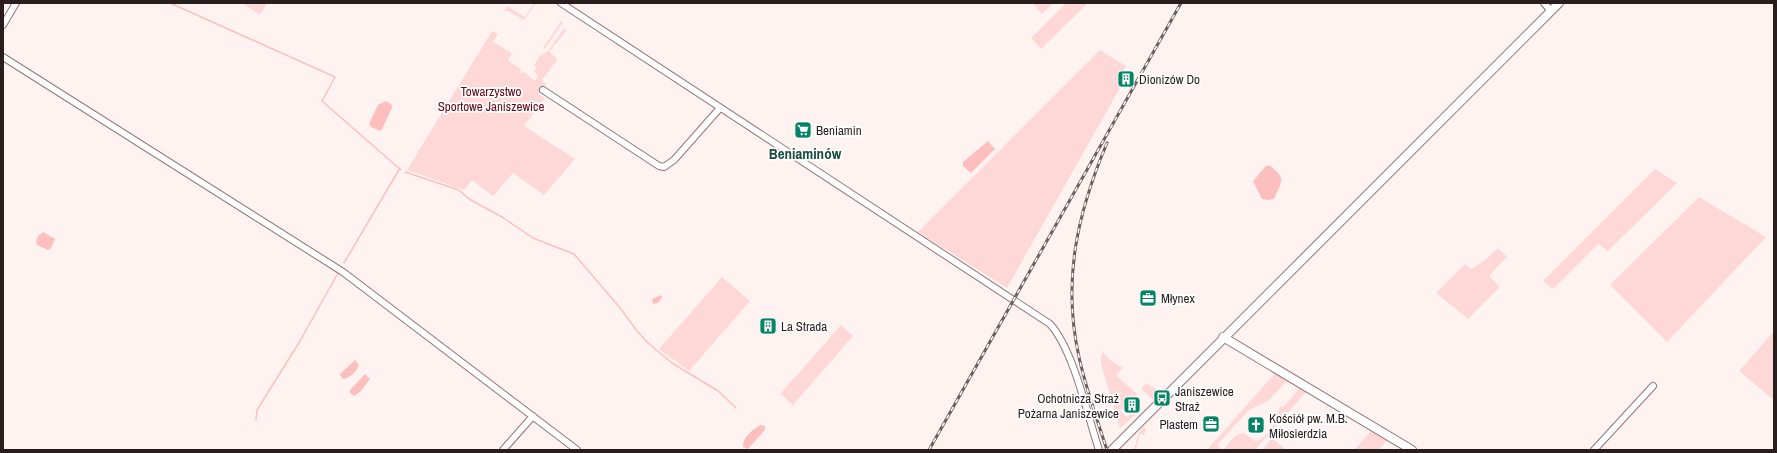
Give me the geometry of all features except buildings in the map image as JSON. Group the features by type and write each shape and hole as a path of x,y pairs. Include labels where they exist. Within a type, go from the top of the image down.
{"street":[{"path":"3,25 16,3"},
{"path":"561,3 1050,324 1057,332 1069,354 1099,450"},
{"path":"1544,3 1551,11"},
{"path":"1112,450 1223,337 1559,3"},
{"path":"3,57 343,272 577,450"},
{"path":"543,90 659,166 664,167 674,160 720,108"},
{"path":"1223,337 1412,450"},
{"path":"1594,450 1653,386"},
{"path":"503,450 533,416"}],"green space":[{"path":"242,3 267,3 260,15"},
{"path":"534,3 536,3 524,20 508,11 504,11 507,6 525,17"},
{"path":"1033,3 1053,3 1042,14"},
{"path":"1066,3 1088,3 1041,49 1031,38"},
{"path":"561,21 563,22 545,49 543,48"},
{"name":"Towarzystwo Sportowe Janiszewice","path":"563,29 567,30 549,52 558,59 542,80 546,84 538,94 545,98 524,126 575,159 544,195 513,173 493,196 472,180 464,190 407,170 492,31 498,34 493,42 512,53 508,61 521,69 520,73 524,72 535,81 538,76 534,71 537,67 534,65 540,56 548,51"},
{"path":"1100,50 1126,66 1117,84 1121,86 1007,288 918,232"},
{"path":"1655,169 1677,183 1608,251 1598,244 1553,289 1543,281"},
{"path":"1699,197 1766,237 1667,342 1610,285"},
{"path":"1498,248 1507,257 1489,276 1500,287 1468,319 1436,293 1465,264 1471,269 1484,261"},
{"path":"722,277 750,301 689,371 659,349"},
{"path":"841,325 853,336 793,405 780,394"},
{"path":"1774,331 1774,400 1739,371"},
{"path":"1103,352 1110,360 1123,368 1116,375 1137,394 1120,411 1127,417 1134,413 1135,415 1120,428 1101,364 1101,356"},
{"path":"1275,373 1291,383 1286,382 1268,401 1249,410 1217,445 1223,450 1207,450"},
{"path":"1146,383 1159,391 1161,389 1163,390 1155,396 1156,397 1153,400 1141,389"},
{"path":"1296,387 1306,392 1255,450 1223,450 1236,435 1244,433 1255,441 1261,439 1272,427 1280,406 1283,407 1299,389"},
{"path":"1144,427 1146,430 1144,435 1140,434 1136,450 1134,450 1139,432"},
{"path":"1371,431 1387,440 1379,450 1354,450"},
{"path":"1272,438 1285,449 1263,449"}],"shaded area":[{"path":"386,101 392,105 392,108 380,131 371,127 369,124 378,105"},
{"path":"988,141 995,149 971,173 963,166 963,162"},
{"path":"1269,165 1281,177 1281,184 1274,199 1268,200 1262,199 1253,181 1265,167"},
{"path":"43,232 55,239 51,248 48,250 37,245 36,241 38,236"},
{"path":"661,295 662,298 658,303 653,304 652,299"},
{"path":"355,360 359,365 356,370 350,376 343,379 340,375 341,373"},
{"path":"365,374 370,379 361,391 354,396 350,393 350,390"},
{"path":"760,425 765,426 765,430 748,449 743,447 746,437 751,431"}],"waterway":[{"path":"170,3 335,77 322,101 401,170"},
{"path":"344,263 400,168"},
{"path":"405,172 459,190 469,199 502,217 533,238 574,254 648,343 672,363 718,391 736,408"},
{"path":"256,420 257,410 300,341 338,273"}],"railway":[{"path":"929,450 1181,3"},
{"path":"1107,143 1096,169 1080,222 1072,275 1074,329 1079,357 1107,450"}],"place":[{"name":"Dionizów Do","path":"1126,79"},
{"name":"Beniamin","path":"803,130"},
{"name":"Młynex","path":"1148,298"},
{"name":"La Strada","path":"768,326"},
{"name":"Janiszewice Straż","path":"1162,398"},
{"name":"Ochotnicza Straż Pożarna Janiszewice","path":"1132,405"},
{"name":"Plastem","path":"1211,424"},
{"name":"Kościół pw. M.B. Miłosierdzia","path":"1256,425"}],"district":[{"name":"Beniaminów","path":"805,153"}]}
